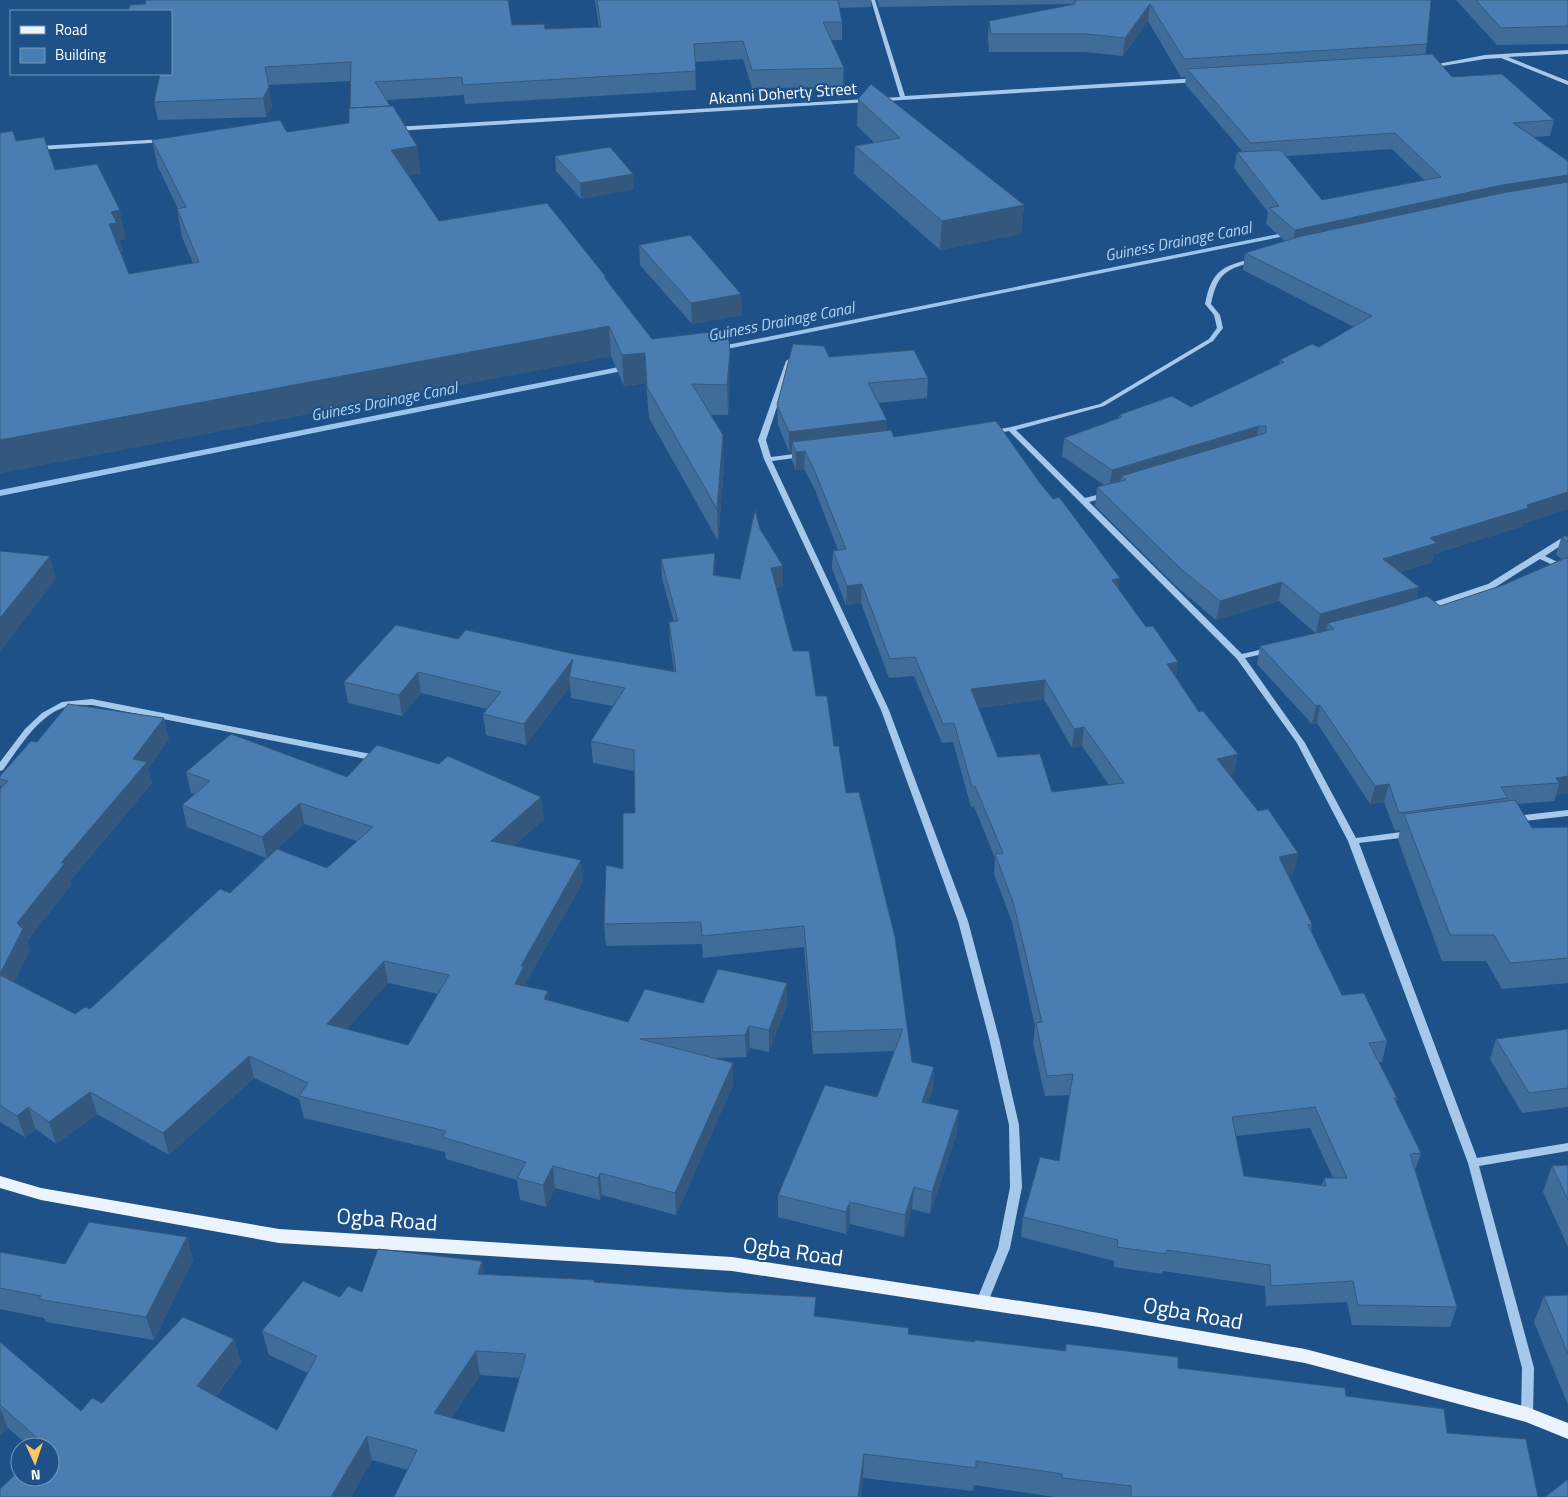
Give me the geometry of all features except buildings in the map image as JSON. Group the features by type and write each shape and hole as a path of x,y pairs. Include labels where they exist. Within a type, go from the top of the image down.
{"main road":[{"name":"Ogba Road","path":"0,1182 41,1194 280,1236 732,1264 1099,1320 1305,1356 1527,1415 1568,1431"}],"street":[{"path":"873,0 903,97"},
{"path":"1425,66 1500,56 1568,52"},
{"path":"1500,56 1568,84"},
{"name":"Akanni Doherty Street","path":"390,129 1204,80"},
{"path":"29,149 173,141"},
{"path":"982,433 1011,429 1102,405 1211,340 1220,328 1217,315 1208,304 1210,292 1222,270 1265,257"},
{"path":"789,361 762,440 768,459 885,710 963,921 994,1038 1014,1126 1016,1187 1004,1248 982,1302"},
{"path":"1011,429 1240,657 1301,743 1353,842 1473,1163 1528,1368 1527,1415"},
{"path":"768,459 808,455"},
{"path":"1084,501 1121,490"},
{"path":"1417,610 1491,586 1568,538"},
{"path":"1540,556 1568,570"},
{"path":"1240,657 1278,648"},
{"path":"0,768 32,726 45,713 65,704 92,702 376,758"},
{"path":"1504,820 1568,813"},
{"path":"1353,842 1419,832"},
{"path":"1473,1163 1568,1148"}],"waterway":[{"name":"Guiness Drainage Canal","path":"717,349 1293,233"},
{"name":"Guiness Drainage Canal","path":"0,493 629,367"}]}
